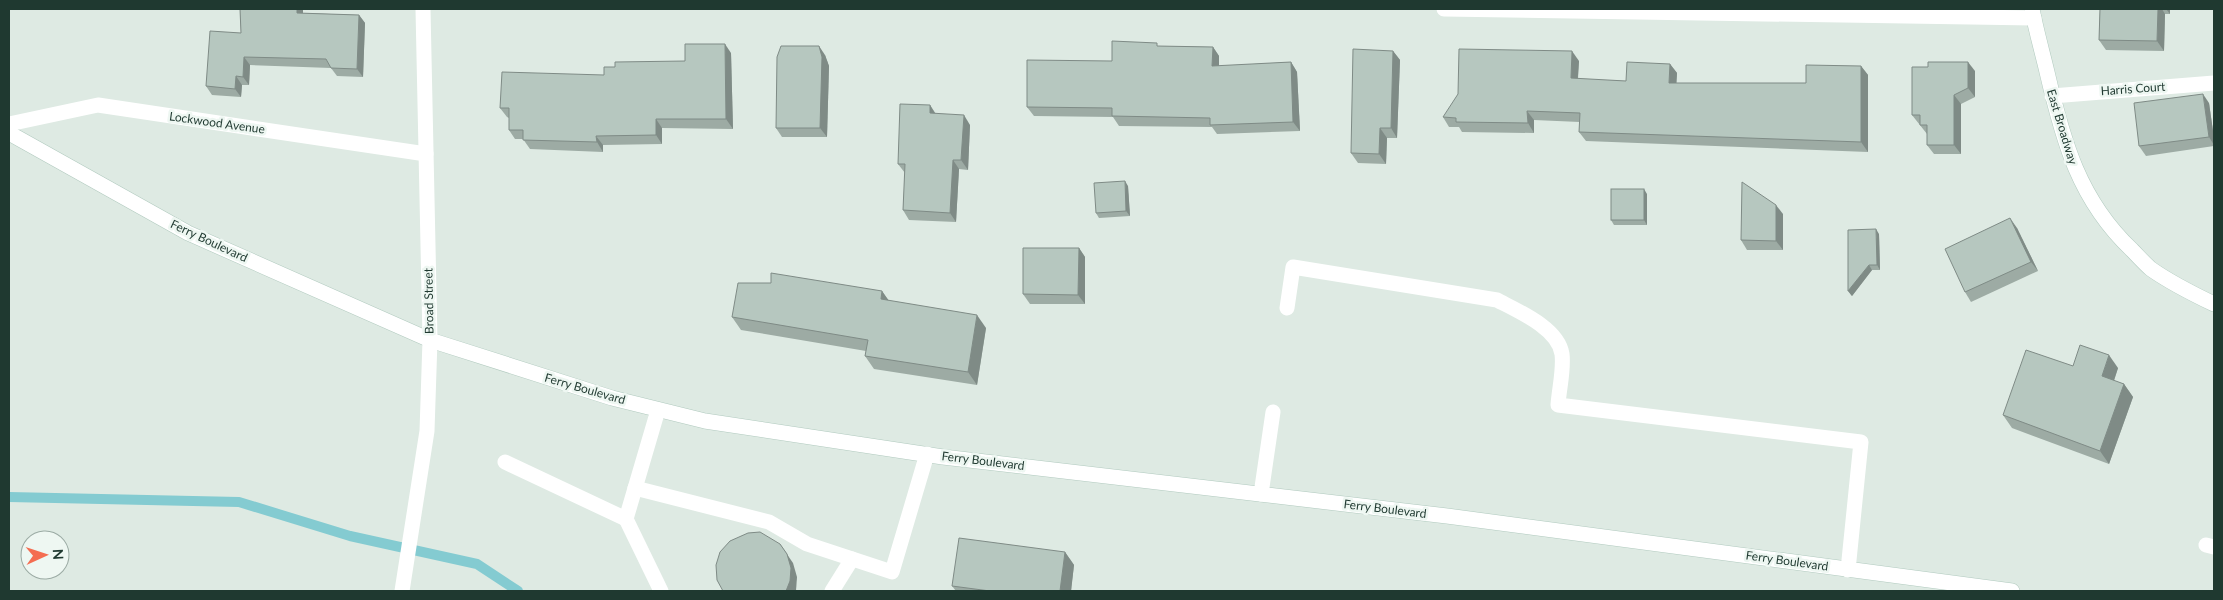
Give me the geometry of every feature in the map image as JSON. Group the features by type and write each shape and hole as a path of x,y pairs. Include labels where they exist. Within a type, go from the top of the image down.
{"street":[{"name":"Broad Street","path":"402,591 427,431 430,340 423,9"},
{"path":"1444,9 2033,13"},
{"name":"East Broadway","path":"2033,13 2052,96 2069,155 2081,183 2100,214 2122,241 2150,268 2185,290 2214,304"},
{"name":"Harris Court","path":"2052,96 2214,83"},
{"name":"Lockwood Avenue","path":"9,124 98,105 426,154"},
{"name":"Ferry Boulevard","path":"9,132 188,233 430,340 603,396 705,421 927,454 1261,494 2012,591"},
{"path":"1287,308 1293,267 1498,300 1538,323 1552,334 1562,352 1558,405 1861,442 1848,570"},
{"path":"626,519 658,410"},
{"path":"1261,494 1273,412"},
{"path":"635,488 769,522 807,544 892,572 927,454"},
{"path":"505,462 626,519 661,591"},
{"path":"832,591 852,559"}],"building":[{"path":"240,9 297,9 297,13 359,15 357,69 331,68 326,59 244,57 243,77 236,76 235,89 206,86 210,31 241,33"},
{"path":"2100,9 2158,9 2157,41 2099,40"},
{"path":"1112,41 1157,43 1157,46 1213,47 1212,66 1291,62 1293,122 1210,125 1210,118 1112,116 1112,108 1027,107 1027,60 1112,61"},
{"path":"685,44 725,44 726,119 656,119 656,135 596,136 597,142 523,140 523,130 509,130 509,108 500,108 502,72 604,75 604,67 615,67 615,62 685,61"},
{"path":"781,46 819,46 822,57 820,128 776,128 777,57"},
{"path":"1353,49 1393,51 1391,128 1380,128 1379,154 1351,153"},
{"path":"1459,49 1572,51 1571,78 1626,81 1627,62 1670,64 1669,83 1806,83 1806,65 1861,66 1861,142 1579,132 1580,113 1527,111 1528,123 1456,122 1456,118 1443,117 1458,94"},
{"path":"1928,62 1968,62 1968,88 1954,95 1954,145 1927,145 1927,125 1920,125 1920,115 1912,115 1912,67 1928,67"},
{"path":"2203,94 2209,137 2139,146 2134,103"},
{"path":"900,104 930,105 930,113 964,115 961,160 953,160 950,213 903,210 905,164 898,164"},
{"path":"1125,181 1126,211 1096,213 1094,183"},
{"path":"1742,182 1776,205 1776,241 1741,240"},
{"path":"1611,189 1644,189 1644,220 1611,220"},
{"path":"2010,218 2031,262 1965,292 1945,249"},
{"path":"1876,229 1877,265 1869,265 1848,291 1848,230"},
{"path":"1023,248 1079,248 1078,295 1023,294"},
{"path":"771,273 882,291 881,299 977,315 968,372 865,356 868,340 732,317 738,283 771,283"},
{"path":"2080,345 2109,355 2102,376 2124,384 2100,451 2003,415 2026,350 2073,366"},
{"path":"760,532 780,544 787,554 791,568 790,581 786,591 723,591 717,580 716,565 720,552 730,541 748,533"},
{"path":"959,538 1065,552 1060,591 990,591 952,586"}],"waterway":[{"path":"9,497 239,502 350,536 477,564 518,591"}]}
